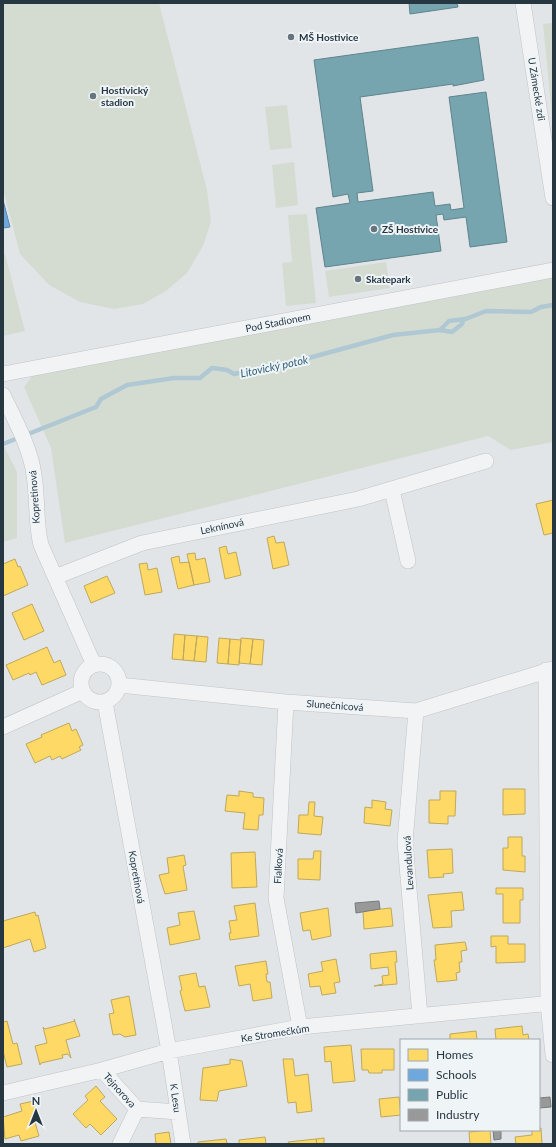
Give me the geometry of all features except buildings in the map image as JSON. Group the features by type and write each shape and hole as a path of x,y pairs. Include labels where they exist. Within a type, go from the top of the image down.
{"street":[{"name":"U Zámecké zdi","path":"523,3 553,198"},
{"name":"Pod Stadionem","path":"3,374 553,270"},
{"name":"Kopretinová","path":"3,395 29,456 34,474 36,528 54,577"},
{"name":"Leknínová","path":"54,577 142,543 358,499 486,461"},
{"path":"392,490 408,561"},
{"path":"54,577 94,665"},
{"path":"105,664 112,668 117,674 119,684 116,695 105,702 95,702 89,699 83,691 82,678 85,672 94,665 105,664"},
{"path":"550,669 550,1003 553,1055"},
{"name":"Slunečnicová","path":"119,684 286,702 416,710 550,669"},
{"path":"3,727 83,691"},
{"name":"Kopretinová","path":"105,702 169,1051"},
{"name":"Fialková","path":"286,702 276,898 300,1028"},
{"name":"Levandulová","path":"416,710 405,842 420,1016"},
{"name":"Ke Stromečkům","path":"3,1093 102,1070 169,1051 300,1028 550,1003"},
{"name":"K Lesu","path":"169,1051 183,1144"},
{"name":"Tejnorova","path":"102,1070 137,1110 178,1112"},
{"name":"Tejnorova","path":"120,1144 137,1110"}],"shaded area":[{"name":"Hostivický stadion","path":"3,3 159,3 207,190 211,222 203,246 187,273 166,291 143,304 114,309 80,302 49,285 20,254 3,189"},
{"path":"553,23 553,126 543,24"},
{"path":"287,105 292,148 270,150 265,107"},
{"path":"294,162 298,205 276,208 272,165"},
{"path":"307,214 316,303 286,306 282,263 292,262 288,215"},
{"path":"3,254 5,254 25,331 3,336"},
{"name":"Skatepark","path":"386,262 390,288 329,297 325,271"},
{"path":"553,277 553,442 511,450 488,436 65,543 51,448 24,387 34,373"},
{"path":"3,444 17,472 17,538 3,542"}],"waterway":[{"name":"Litovický potok","path":"3,444 96,407 101,399 127,385 174,378 200,378 212,368 227,370 234,374 305,359 393,335 440,330 452,332 462,324 463,320 486,311 531,312 541,307 553,305"},
{"path":"440,330 449,321 465,319"}],"place":[{"name":"MŠ Hostivice","path":"291,37"},
{"name":"Hostivický stadion","path":"93,96"},
{"name":"ZŠ Hostivice","path":"374,229"},
{"name":"Skatepark","path":"358,279"}]}
